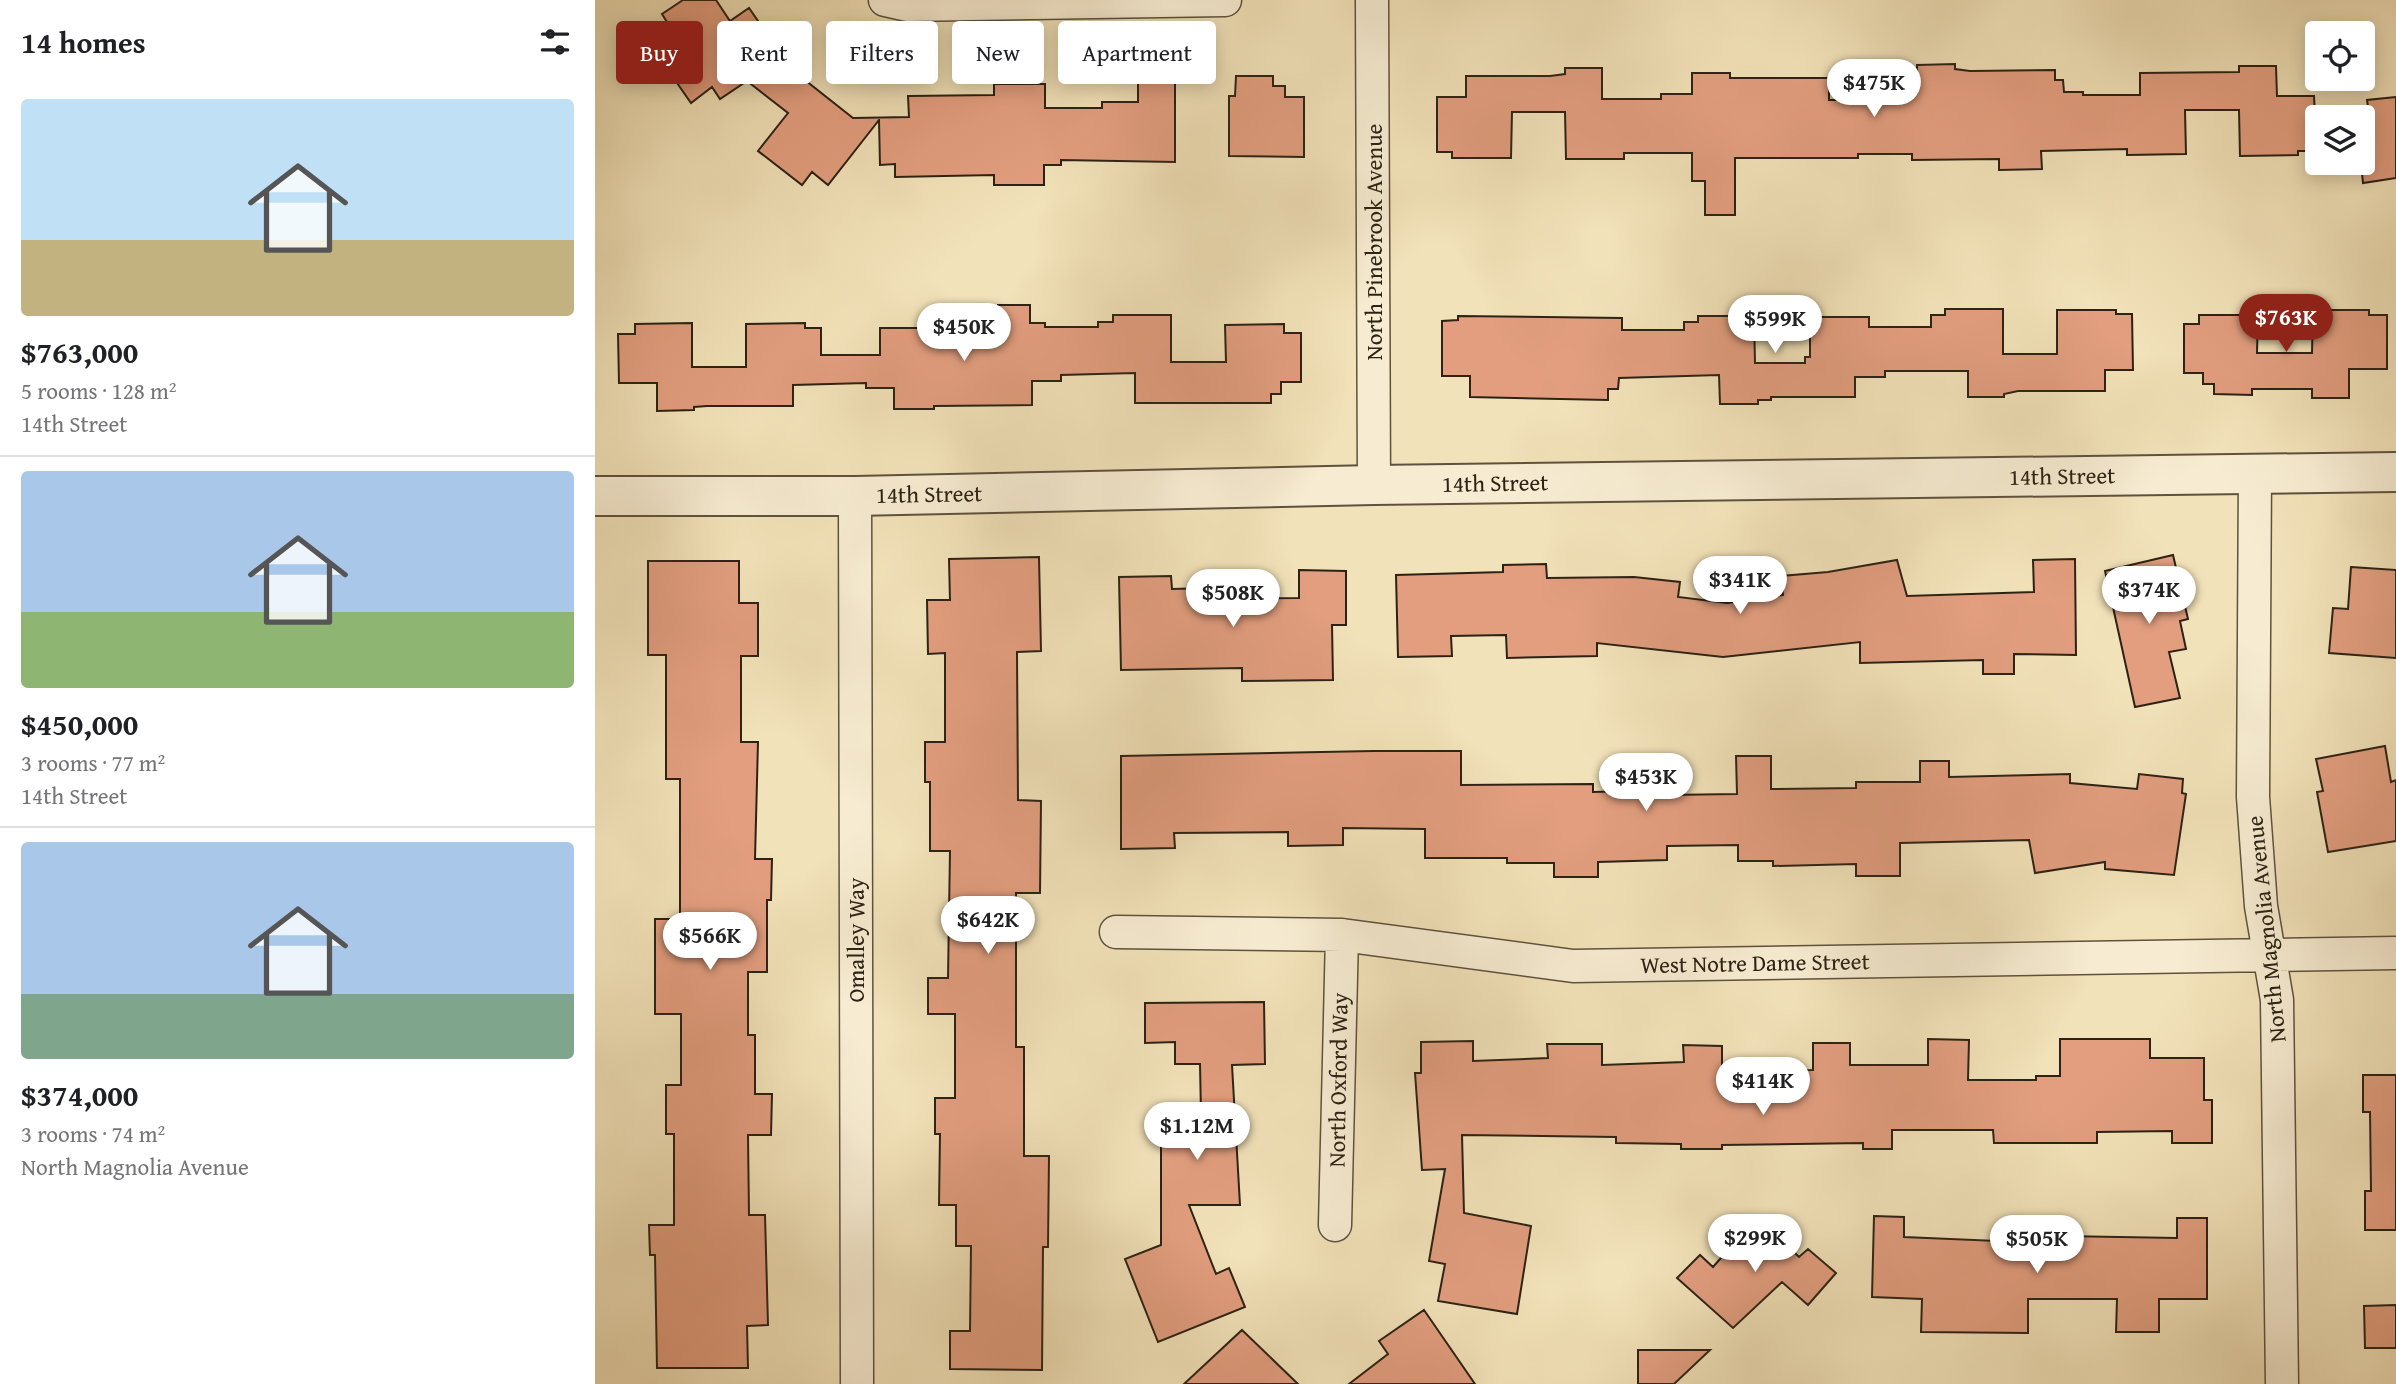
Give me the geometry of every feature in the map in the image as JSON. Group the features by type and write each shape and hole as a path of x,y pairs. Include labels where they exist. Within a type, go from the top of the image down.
{"street":[{"path":"896,2 1225,0"},
{"name":"North Pinebrook Avenue","path":"1372,0 1374,485"},
{"name":"14th Street","path":"595,496 855,496 1374,485 2396,472"},
{"name":"North Magnolia Avenue","path":"2255,473 2253,797 2260,906 2277,1000 2282,1384"},
{"name":"Omalley Way","path":"855,496 857,1384"},
{"name":"West Notre Dame Street","path":"1116,933 1342,935 1573,966 2396,953"},
{"name":"North Oxford Way","path":"1335,1224 1342,935"}],"building":[{"path":"683,0 716,0 730,21 717,21 717,84 742,84 720,99 712,87 691,103 678,84 703,84 703,21 666,21 662,14"},
{"path":"749,8 758,21 730,21"},
{"path":"1955,64 1955,69 1970,71 2055,70 2055,80 2063,80 2064,92 2083,92 2083,95 2140,95 2140,73 2239,72 2239,66 2276,66 2277,96 2314,96 2314,105 2305,105 2305,151 2298,151 2298,155 2240,156 2239,110 2185,110 2186,154 2127,155 2127,149 2041,151 2042,169 1999,170 1999,159 1912,160 1912,154 1858,154 1858,158 1735,158 1735,215 1705,215 1705,181 1692,181 1692,153 1624,153 1624,159 1566,159 1565,112 1512,112 1511,158 1452,158 1452,152 1437,152 1437,97 1466,97 1466,76 1550,76 1565,74 1565,68 1602,68 1602,99 1661,99 1661,94 1692,94 1692,73 1730,73 1730,78 1829,78 1829,100 1880,100 1880,94 1917,93 1917,65"},
{"path":"1236,76 1273,76 1273,86 1285,86 1285,97 1304,97 1304,157 1229,156 1229,96 1235,96"},
{"path":"751,84 810,84 853,118 909,117 908,96 994,95 994,84 1045,84 1045,108 1102,108 1102,102 1138,102 1138,84 1175,84 1175,162 1061,160 1061,165 1044,165 1044,185 994,185 994,175 895,177 895,164 880,165 879,120 828,185 812,172 802,185 758,151 788,113"},
{"path":"2396,97 2396,178 2363,183 2362,175 2375,175 2375,105 2368,105 2367,100"},
{"path":"998,305 1030,305 1030,323 1045,323 1045,327 1098,327 1098,322 1113,322 1113,315 1171,315 1171,362 1226,362 1225,325 1284,324 1284,333 1301,333 1301,382 1281,382 1281,394 1271,394 1271,403 1135,403 1135,373 1061,375 1061,381 1032,381 1032,405 934,406 934,409 894,409 894,388 866,388 866,383 793,385 793,406 707,406 694,407 694,410 657,411 657,383 619,383 618,334 635,334 635,324 692,323 692,367 746,367 746,324 805,323 805,328 821,328 821,355 880,355 880,328 986,328 986,323 998,323"},
{"path":"1945,309 2003,309 2003,354 2057,354 2057,310 2116,310 2116,314 2132,314 2133,370 2105,370 2105,391 2018,391 2004,394 2004,397 1968,397 1968,371 1885,371 1885,377 1855,377 1855,397 1771,397 1771,400 1758,400 1758,404 1720,404 1719,375 1619,378 1618,389 1608,389 1608,400 1470,397 1470,376 1442,376 1442,321 1458,320 1458,316 1622,318 1622,330 1684,330 1684,322 1698,322 1698,316 1754,316 1755,363 1805,363 1805,357 1810,357 1810,317 1869,317 1869,327 1931,327 1931,315 1945,315"},
{"path":"2313,310 2369,310 2369,315 2387,315 2387,369 2349,369 2349,398 2312,398 2312,389 2252,389 2252,395 2214,394 2214,384 2203,384 2203,373 2184,373 2184,324 2199,324 2199,315 2258,315 2257,353 2312,353"},
{"path":"2173,555 2188,619 2180,621 2186,649 2169,652 2180,698 2135,707 2105,571"},
{"path":"1039,557 1041,651 1017,652 1018,800 1041,801 1040,893 1016,893 1016,1047 1024,1047 1024,1156 1049,1156 1048,1247 1043,1247 1042,1370 950,1369 950,1331 970,1331 971,1246 956,1246 956,1205 939,1205 940,1134 935,1134 935,1098 955,1098 955,1014 928,1014 928,978 948,978 950,851 930,851 930,782 925,782 925,742 945,742 945,653 928,654 927,600 950,600 949,559"},
{"path":"2075,559 2076,655 2014,654 2014,674 1983,674 1983,660 1860,663 1860,642 1723,657 1597,643 1597,656 1507,658 1506,635 1451,636 1452,656 1398,657 1396,575 1503,572 1503,565 1546,564 1547,578 1634,577 1680,582 1678,597 1727,603 1783,595 1781,576 1828,572 1897,560 1907,596 2034,592 2033,560"},
{"path":"648,561 739,561 739,603 758,603 758,656 741,656 741,742 758,742 755,859 772,859 771,900 767,900 767,972 748,972 748,1035 755,1035 755,1094 772,1094 771,1135 748,1135 749,1215 765,1215 768,1325 747,1326 748,1368 657,1368 655,1255 650,1255 649,1225 674,1225 674,1134 666,1134 666,1085 681,1085 681,1014 655,1014 655,919 680,919 680,779 666,779 666,655 648,655"},
{"path":"2351,567 2396,570 2396,658 2329,653 2333,608 2348,609"},
{"path":"1299,570 1346,571 1346,625 1332,625 1333,680 1242,681 1242,668 1121,670 1119,577 1171,576 1172,589 1211,588 1211,599 1299,598"},
{"path":"2385,746 2391,782 2396,780 2396,841 2328,852 2317,792 2323,791 2316,759"},
{"path":"1461,751 1461,785 1593,784 1593,792 1666,790 1666,795 1737,794 1736,756 1771,756 1771,789 1856,788 1856,782 1920,782 1920,761 1949,761 1949,777 2070,774 2070,783 2137,789 2139,774 2183,779 2182,793 2186,794 2174,875 2105,869 2105,862 2035,873 2029,840 1900,843 1900,876 1856,876 1856,864 1773,866 1773,861 1738,861 1738,845 1667,846 1667,860 1598,862 1598,877 1554,877 1554,863 1507,863 1507,858 1425,858 1425,829 1343,828 1343,845 1288,846 1288,832 1174,833 1175,848 1121,849 1121,756"},
{"path":"1264,1002 1265,1064 1232,1065 1240,1205 1189,1205 1216,1274 1229,1268 1245,1307 1158,1342 1125,1259 1161,1245 1161,1116 1201,1115 1200,1064 1175,1064 1175,1042 1145,1043 1145,1003"},
{"path":"1928,1039 1969,1040 1968,1080 2036,1080 2036,1076 2060,1076 2060,1039 2150,1039 2150,1058 2204,1058 2204,1100 2212,1100 2212,1143 2172,1143 2172,1131 2097,1132 2097,1143 1994,1143 1993,1130 1892,1130 1892,1149 1863,1149 1863,1143 1722,1145 1722,1149 1681,1149 1681,1144 1616,1143 1616,1137 1462,1135 1464,1213 1531,1226 1517,1314 1438,1301 1445,1264 1429,1261 1445,1169 1422,1170 1415,1073 1421,1073 1421,1042 1473,1041 1473,1061 1548,1058 1547,1044 1602,1044 1602,1065 1684,1062 1683,1045 1722,1046 1722,1071 1813,1070 1813,1043 1850,1043 1850,1065 1928,1065"},
{"path":"2363,1075 2396,1075 2396,1230 2365,1230 2365,1191 2371,1191 2370,1112 2363,1112"},
{"path":"1874,1216 1904,1217 1904,1237 1997,1241 1997,1235 2177,1238 2177,1218 2207,1218 2207,1299 2159,1299 2159,1332 2116,1332 2117,1299 2028,1299 2028,1333 1921,1332 1922,1299 1872,1297"},
{"path":"1757,1217 1799,1257 1808,1249 1836,1273 1808,1305 1782,1282 1733,1328 1677,1278 1700,1255 1713,1267"},
{"path":"2396,1305 2396,1348 2365,1348 2364,1306"},
{"path":"1424,1310 1475,1384 1349,1384 1388,1354 1379,1341"},
{"path":"1242,1330 1298,1384 1184,1384"},
{"path":"1638,1350 1710,1350 1674,1384 1638,1384"}]}
